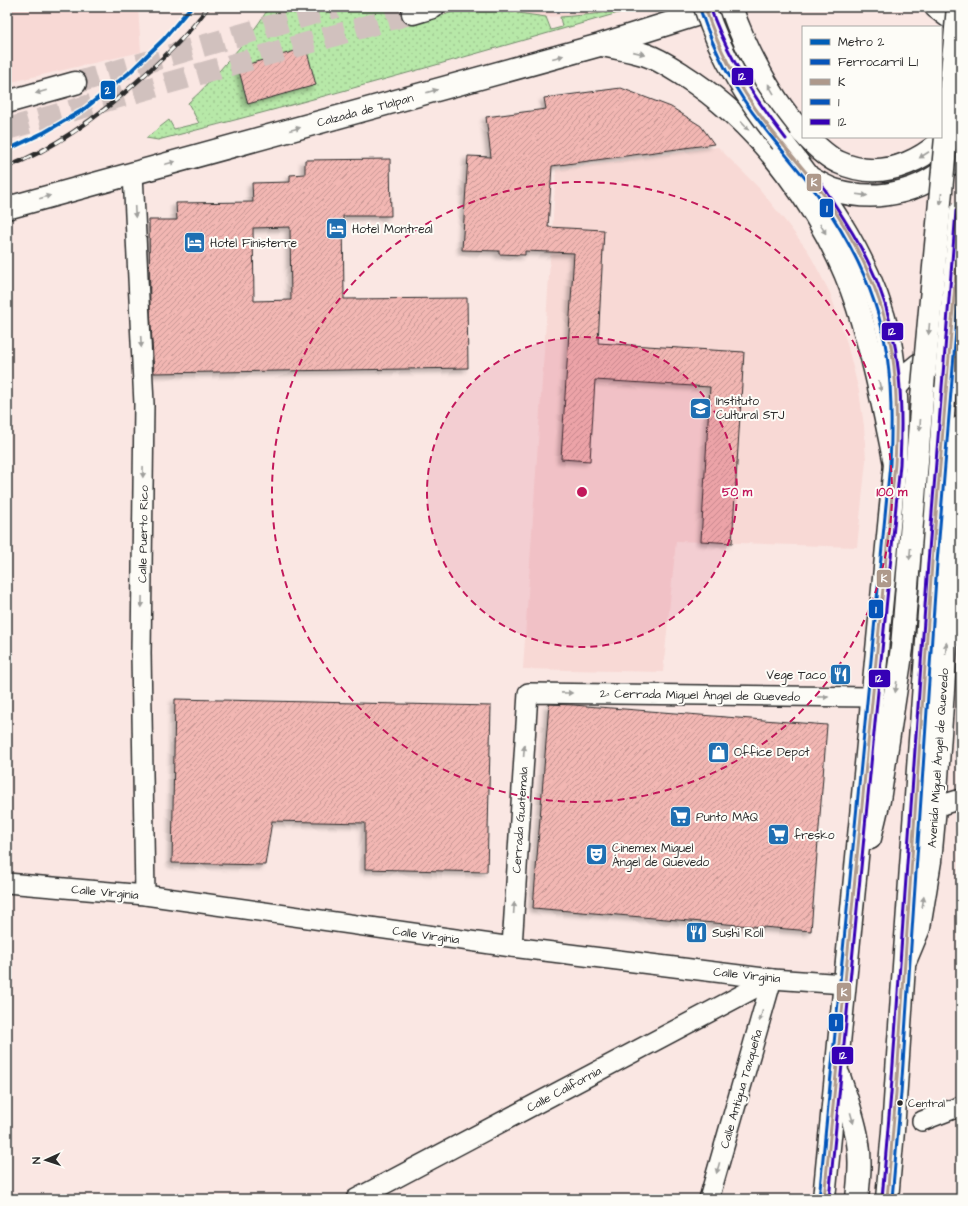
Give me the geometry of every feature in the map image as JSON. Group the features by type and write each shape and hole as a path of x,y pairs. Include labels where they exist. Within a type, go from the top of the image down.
{"main road":[{"path":"705,7 716,38 732,72 751,102 812,179 830,205 863,262 883,313 889,339 896,387 896,434 894,464 824,1199"},
{"name":"Calzada de Tlalpan","path":"7,208 600,45 720,7"},
{"path":"731,7 740,30 778,102 802,132"},
{"path":"936,7 957,23 961,29"},
{"path":"851,912 879,800 902,648 923,386 958,7"},
{"path":"600,45 647,55 676,70 708,92 734,114 779,164 797,187 829,238 857,304 871,348 894,464"},
{"path":"7,102 75,83"},
{"path":"808,138 828,156 849,166 860,169 888,169 914,161 933,148 953,129 961,117"},
{"path":"812,179 833,190 850,194 868,196 891,195 913,188 931,179 947,167 961,153"},
{"name":"Avenida Miguel Ángel de Quevedo","path":"887,1199 894,1131 904,966 954,368 961,210"},
{"path":"896,387 914,368 932,357 943,355 957,358 954,368"},
{"name":"Avenida Miguel Ángel de Quevedo","path":"904,966 919,928 930,862 961,427"},
{"path":"836,1068 853,1118 858,1143 860,1166 857,1199"}],"street":[{"name":"Calle Puerto Rico","path":"133,173 144,404 141,653 145,895"},
{"name":"2ª Cerrada Miguel Ángel de Quevedo","path":"528,693 872,697"},
{"name":"Cerrada Guatemala","path":"512,947 528,693"},
{"path":"935,807 961,799"},
{"name":"Calle Virginia","path":"7,883 145,895 512,947 772,979 845,984"},
{"name":"Calle California","path":"356,1199 772,979"},
{"name":"Calle Antigua Taxqueña","path":"709,1199 772,979"},
{"path":"922,1121 961,1106"}],"shaded area":[{"path":"7,7 138,7 141,52 7,83"},
{"path":"490,7 639,7 598,14 546,17"},
{"name":"Instituto Cultural STJ","path":"718,147 758,187 786,222 808,251 830,293 846,340 859,391 864,426 866,461 857,547 676,541 663,672 523,669 556,170"}],"green space":[{"path":"269,7 411,7 416,23 470,7 490,7 546,17 551,30 562,27 560,17 589,15 639,7 279,108 158,140 146,138 169,120 174,129 199,123 188,103 208,84 243,43"}],"building":[{"path":"306,48 316,85 248,104 238,67"},
{"path":"621,88 671,107 701,126 714,144 552,166 548,227 604,230 598,343 744,352 732,543 701,541 710,387 595,380 590,461 561,459 574,253 525,251 525,255 499,254 499,251 462,250 468,156 491,157 486,117 546,109 544,98"},
{"path":"390,159 391,216 343,216 344,299 467,298 468,368 154,373 150,309 149,220 177,220 176,203 253,202 252,183 290,182 290,175 305,174 305,160","holes":["290,227 291,300 254,301 253,228"]},
{"path":"175,699 491,706 487,872 365,869 365,823 272,821 265,865 172,863"},
{"name":"Punto MAQ","path":"549,704 827,725 811,931 533,908"}],"tunnel":[{"path":"75,83 336,7"},
{"path":"7,129 413,13"}],"railway":[{"path":"7,167 26,159 61,140 110,105 168,53 193,27 208,7"}],"metro line":[{"name":"2","path":"7,150 45,132 83,110 129,73 164,39 191,7"}],"rail line":[{"name":"L1","path":"525,7 563,9 601,7"}],"transit line":[{"name":"K","path":"705,7 716,38 746,95 772,131 824,195 858,250 882,310 888,331 894,366 896,408 895,464 824,1199"},
{"name":"12","path":"710,7 725,43 742,76 786,139"},
{"name":"1","path":"700,9 718,55 742,98 820,198 854,254 878,313 889,369 891,409 890,464 819,1199"},
{"name":"12","path":"816,176 858,242 872,270 886,306 892,328 899,373 901,419 900,464 829,1199"},
{"name":"12","path":"882,1199 891,1093 928,563 956,211"},
{"name":"K","path":"887,1199 896,1093 932,563 961,211"},
{"name":"1","path":"892,1199 901,1093 937,563 961,269"}],"place":[{"name":"Hotel Montreal","path":"337,229"},
{"name":"Hotel Finisterre","path":"195,243"},
{"name":"Instituto Cultural STJ","path":"701,408"},
{"name":"Vege Taco","path":"841,675"},
{"name":"Office Depot","path":"718,752"},
{"name":"Punto MAQ","path":"680,817"},
{"name":"fresko","path":"778,835"},
{"name":"Cinemex Miguel Ángel de Quevedo","path":"597,855"},
{"name":"Sushi Roll","path":"696,933"},
{"name":"Central","path":"900,1103"}]}
